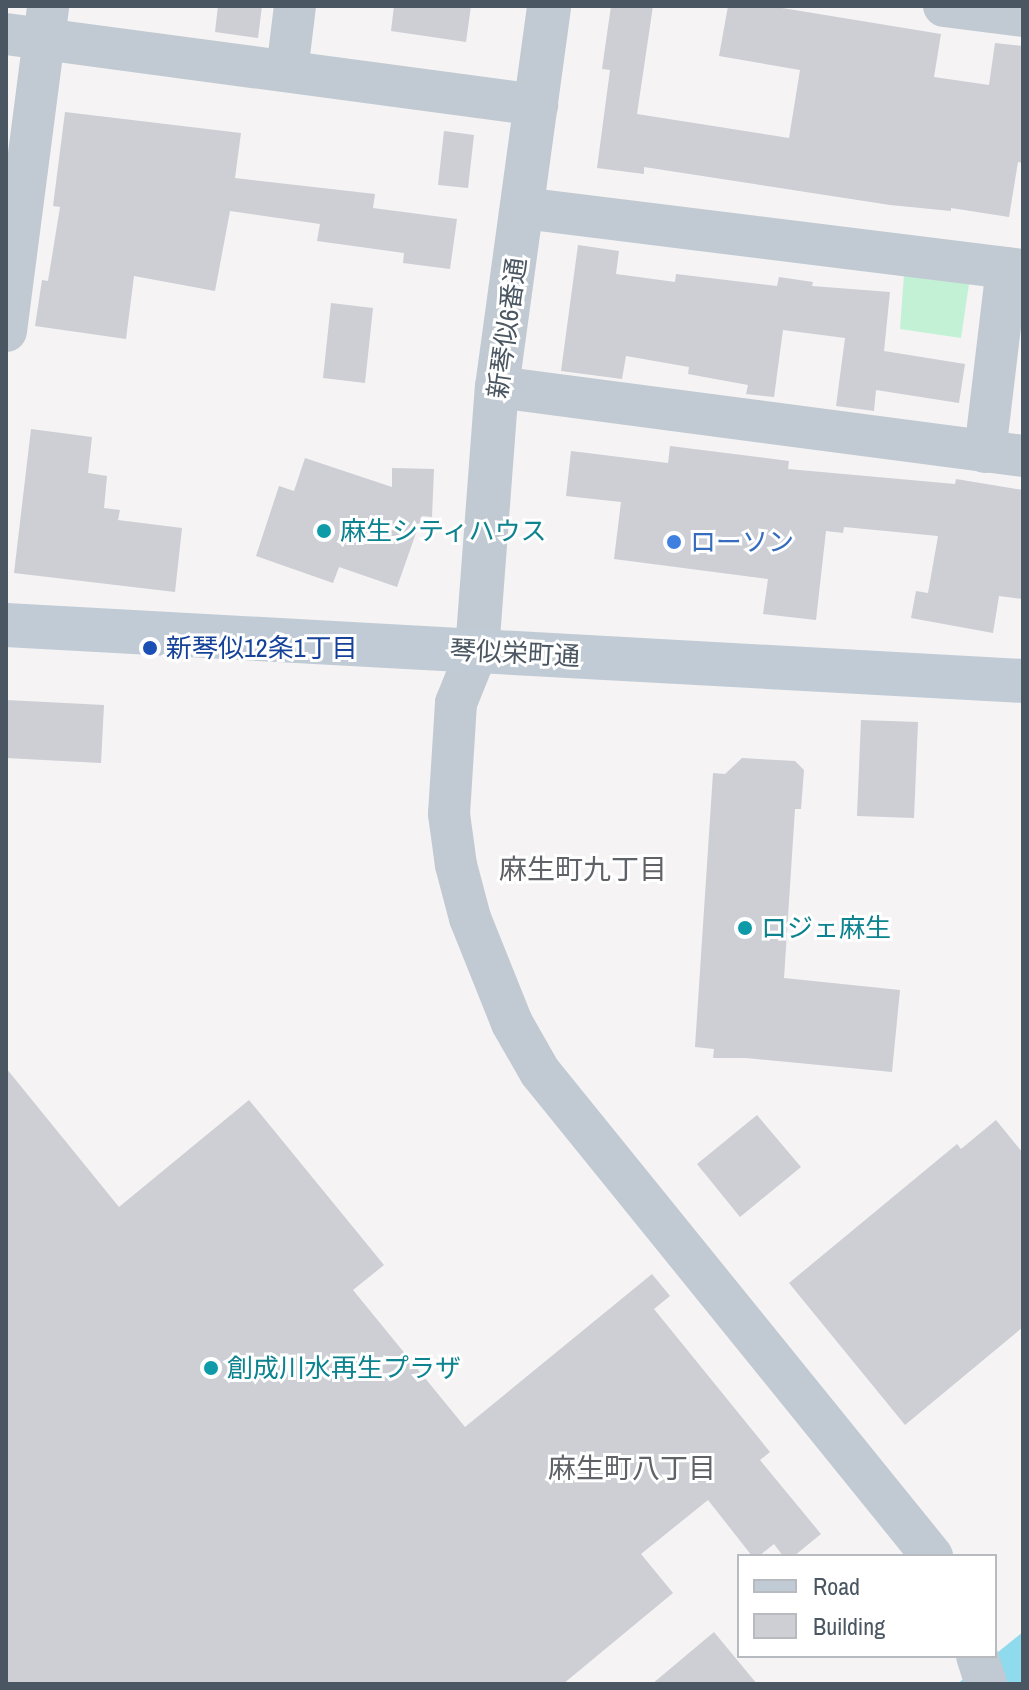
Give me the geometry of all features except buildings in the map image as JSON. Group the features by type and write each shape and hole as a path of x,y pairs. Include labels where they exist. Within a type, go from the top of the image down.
{"main road":[{"name":"琴似栄町通","path":"6,625 1023,681"}],"street":[{"path":"287,71 295,6"},
{"name":"新琴似6番通","path":"477,651 497,387 549,6"},
{"path":"944,6 1023,16"},
{"path":"6,331 33,26 287,71 537,105"},
{"path":"497,387 1004,454 1015,269 523,208"},
{"path":"477,651 456,703 449,814 456,865 470,918 512,1023 540,1072 930,1554"},
{"path":"978,1658 986,1684"}],"green space":[{"path":"904,275 969,284 961,338 900,329"}],"water":[{"path":"1023,1632 1023,1684 957,1684 990,1658 997,1658 997,1653"}],"place":[{"name":"麻生シティハウス","path":"324,531"},
{"name":"ローソン","path":"674,542"},
{"name":"新琴似12条1丁目","path":"150,648"},
{"name":"ロジェ麻生","path":"745,928"},
{"name":"創成川水再生プラザ","path":"211,1368"}],"district":[{"name":"麻生町九丁目","path":"583,869"},
{"name":"麻生町八丁目","path":"632,1468"}]}
